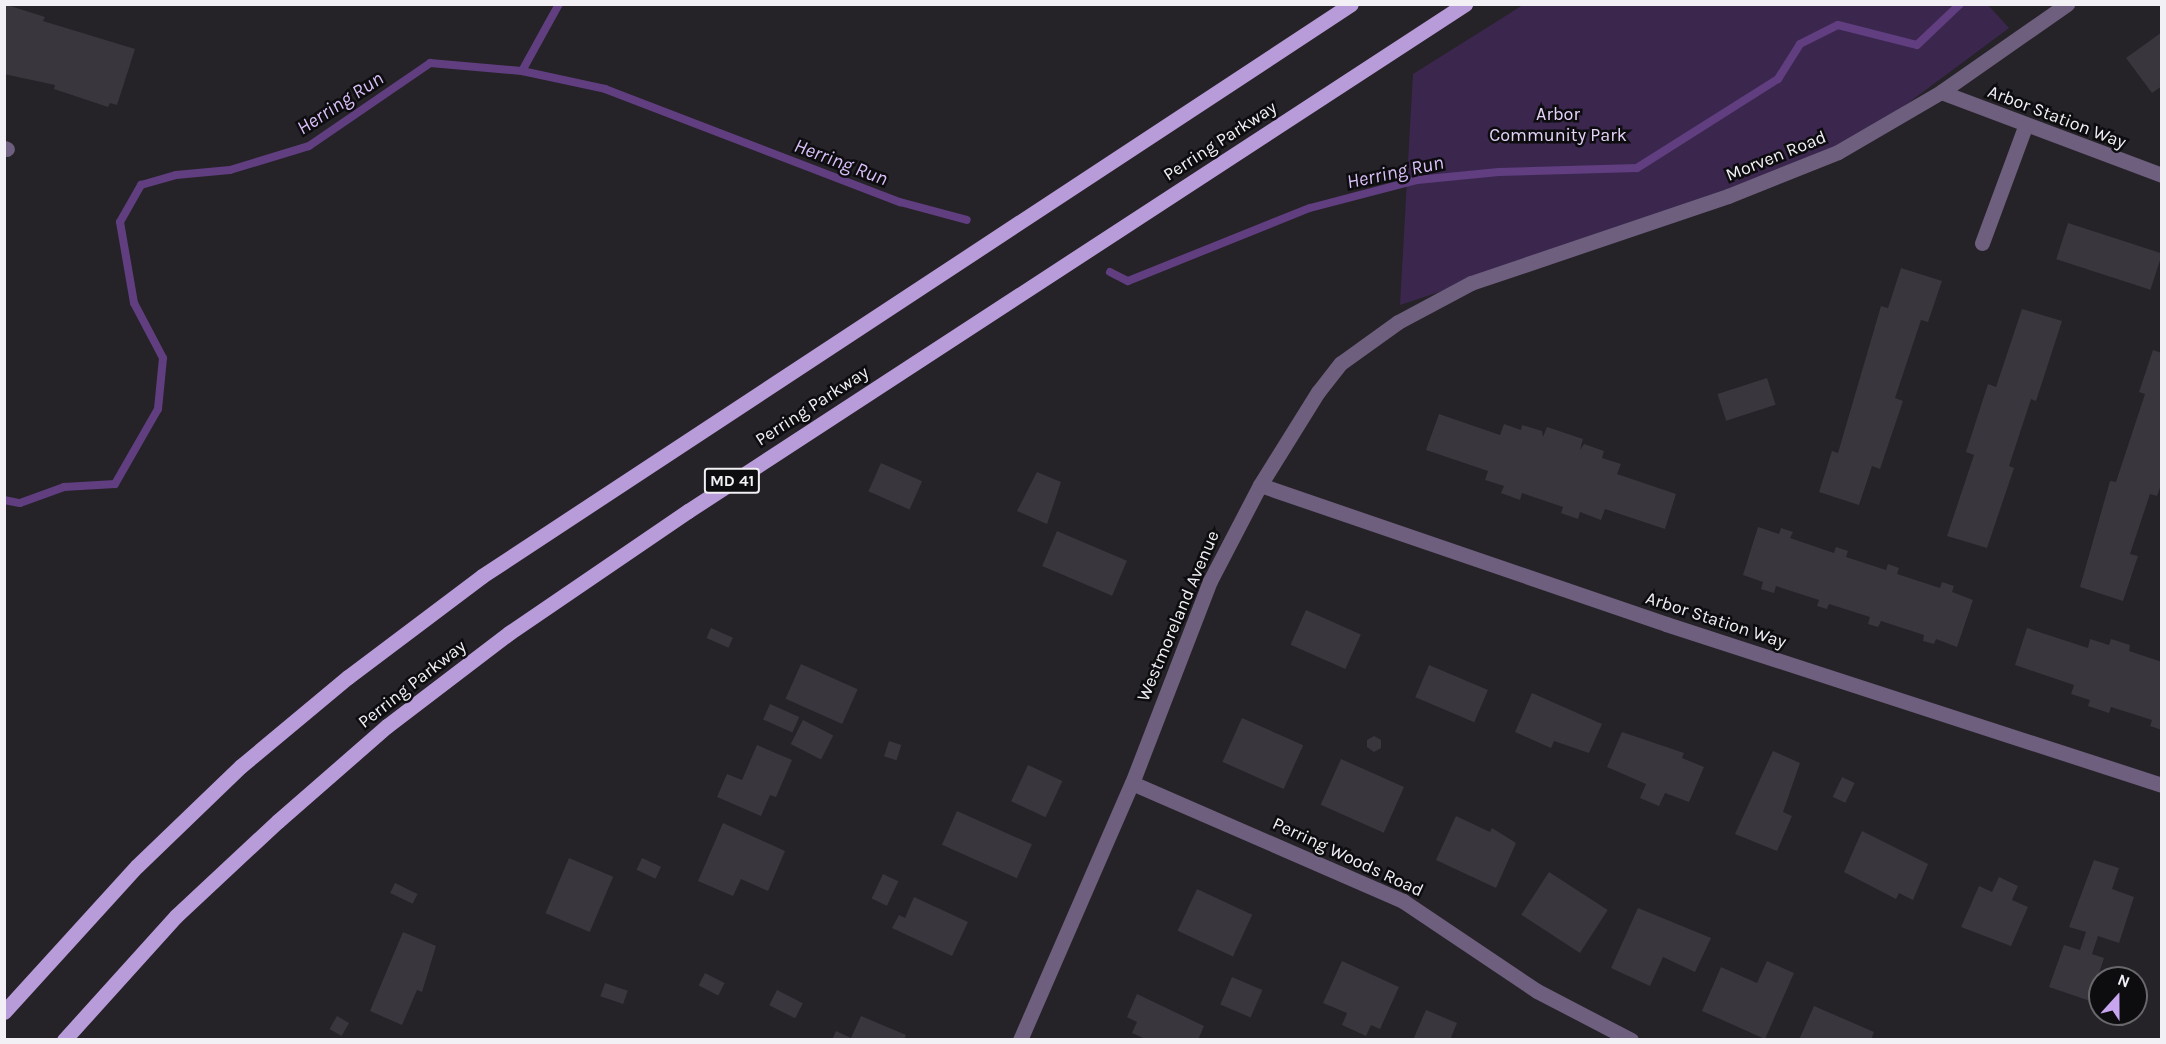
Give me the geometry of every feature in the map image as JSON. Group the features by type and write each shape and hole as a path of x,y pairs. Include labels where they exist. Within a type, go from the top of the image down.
{"main road":[{"path":"4,1012 129,874 241,766 348,677 482,576 1351,4"},
{"name":"Perring Parkway","path":"64,1040 176,916 278,820 387,726 509,633 688,511 1465,4"}],"street":[{"name":"Morven Road","path":"1471,283 1797,170 1882,129 1941,92 2067,4"},
{"name":"Arbor Station Way","path":"1941,92 2025,127 2162,175"},
{"path":"1982,243 2025,127"},
{"name":"Westmoreland Avenue","path":"1020,1040 1132,783 1210,581 1260,485 1318,392 1341,363 1398,322 1471,283"},
{"name":"Arbor Station Way","path":"1260,485 1666,624 2162,785"},
{"name":"Perring Woods Road","path":"1132,783 1403,900 1537,991 1631,1040"}],"green space":[{"name":"Arbor Community Park","path":"1523,5 1988,5 2009,28 1853,144 1635,227 1400,305 1413,74"}],"building":[{"path":"4,4 45,17 43,21 135,49 117,105 110,103 108,107 54,89 55,85 4,74"},
{"path":"2162,32 2162,86 2152,93 2126,58"},
{"path":"2068,223 2162,254 2150,290 2056,259"},
{"path":"1901,268 1942,281 1928,322 1921,320 1895,398 1903,401 1880,469 1872,466 1859,505 1819,492 1832,451 1838,453 1881,306 1888,308"},
{"path":"2022,309 2062,321 2036,401 2031,399 2009,466 2014,468 1987,548 1947,536 1974,455 1966,452 1988,384 1996,387"},
{"path":"2153,350 2162,353 2162,482 2157,496 2150,494 2130,554 2138,556 2123,601 2080,587 2110,481 2116,482 2145,394 2139,392"},
{"path":"1767,378 1776,405 1726,421 1718,394"},
{"path":"1439,414 1500,435 1504,424 1521,430 1522,425 1542,431 1543,437 1547,427 1583,439 1580,450 1584,444 1604,451 1602,458 1621,464 1617,474 1676,494 1665,529 1605,509 1601,520 1580,512 1578,519 1561,513 1563,507 1522,493 1520,500 1501,493 1504,486 1485,480 1488,471 1426,450"},
{"path":"881,463 922,481 910,510 868,491"},
{"path":"1037,472 1061,482 1047,524 1017,511"},
{"path":"1758,527 1779,534 1781,528 1793,532 1790,538 1834,553 1836,547 1848,551 1846,557 1886,570 1888,564 1899,568 1897,574 1940,588 1942,582 1954,586 1952,592 1973,600 1957,647 1936,639 1934,644 1923,641 1924,635 1881,621 1878,627 1868,624 1870,617 1829,604 1827,609 1817,606 1819,600 1776,586 1774,593 1761,589 1763,582 1743,575"},
{"path":"1057,531 1127,561 1112,596 1042,566"},
{"path":"1306,610 1361,634 1345,669 1291,645"},
{"path":"711,628 733,638 728,648 707,638"},
{"path":"2027,628 2088,648 2090,639 2109,645 2111,639 2130,645 2129,651 2162,662 2162,730 2150,726 2152,720 2111,707 2109,713 2088,706 2090,700 2071,694 2074,685 2015,665"},
{"path":"801,664 858,689 842,724 786,699"},
{"path":"1429,665 1488,690 1474,722 1415,697"},
{"path":"1532,693 1602,724 1589,753 1554,741 1551,748 1515,732"},
{"path":"770,704 799,717 792,733 763,720"},
{"path":"1242,718 1303,745 1284,789 1222,762"},
{"path":"803,720 833,735 821,759 791,744"},
{"path":"1622,732 1684,753 1682,758 1704,767 1689,802 1665,793 1659,806 1640,798 1646,784 1607,767"},
{"path":"1374,736 1381,740 1381,748 1374,752 1367,747 1367,740"},
{"path":"889,741 901,745 896,760 884,756"},
{"path":"757,745 792,760 776,797 770,795 761,816 717,797 727,774 742,780"},
{"path":"1773,751 1800,763 1783,812 1792,816 1777,851 1735,834"},
{"path":"1341,759 1404,787 1384,833 1321,805"},
{"path":"1028,765 1062,781 1046,817 1011,801"},
{"path":"1842,777 1855,783 1845,803 1833,797"},
{"path":"957,811 1032,844 1017,878 942,845"},
{"path":"1456,816 1490,832 1492,828 1516,843 1496,888 1436,860"},
{"path":"723,823 785,851 768,891 741,879 733,896 698,881"},
{"path":"1862,831 1928,864 1913,900 1899,893 1896,899 1844,872"},
{"path":"569,858 613,877 590,932 546,913"},
{"path":"642,858 661,867 656,879 637,870"},
{"path":"2094,860 2119,868 2112,889 2134,897 2119,943 2098,936 2092,954 2104,958 2101,966 2088,966 2088,1000 2049,987 2064,945 2080,950 2086,932 2069,927"},
{"path":"1549,872 1608,910 1580,953 1521,915"},
{"path":"883,874 898,881 887,906 872,898"},
{"path":"1999,877 2018,886 2012,900 2028,907 2011,946 1961,927 1979,886 1992,892"},
{"path":"395,883 417,894 413,904 390,893"},
{"path":"1197,889 1252,915 1233,956 1178,931"},
{"path":"914,897 968,922 952,956 892,928 899,915 905,918"},
{"path":"1638,908 1711,938 1695,972 1663,957 1650,986 1611,968"},
{"path":"403,932 436,946 422,992 417,990 402,1025 370,1011"},
{"path":"1342,961 1399,987 1380,1029 1371,1025 1366,1036 1342,1025 1347,1013 1323,1003"},
{"path":"1767,961 1794,973 1765,1039 1702,1011 1721,967 1757,983"},
{"path":"705,973 725,983 718,995 699,985"},
{"path":"1232,977 1262,990 1251,1018 1220,1005"},
{"path":"605,983 628,991 623,1004 600,996"},
{"path":"777,990 803,1003 795,1018 769,1005"},
{"path":"1137,994 1204,1026 1198,1040 1148,1040 1132,1033 1137,1022 1127,1017"},
{"path":"1814,1006 1874,1032 1871,1040 1799,1040"},
{"path":"1426,1010 1457,1023 1450,1040 1413,1040"},
{"path":"337,1016 349,1023 342,1036 330,1029"},
{"path":"861,1016 906,1035 904,1040 832,1040 836,1031 851,1038"}],"waterway":[{"path":"522,71 559,4"},
{"name":"Herring Run","path":"1110,272 1128,281 1310,208 1417,180 1499,172 1637,168 1778,79 1800,44 1838,25 1917,45 1960,4"},
{"name":"Herring Run","path":"4,500 20,503 64,487 115,484 158,409 163,358 134,303 120,222 141,185 176,175 230,170 309,146 430,63 522,71 605,89 900,202 967,220"}]}
